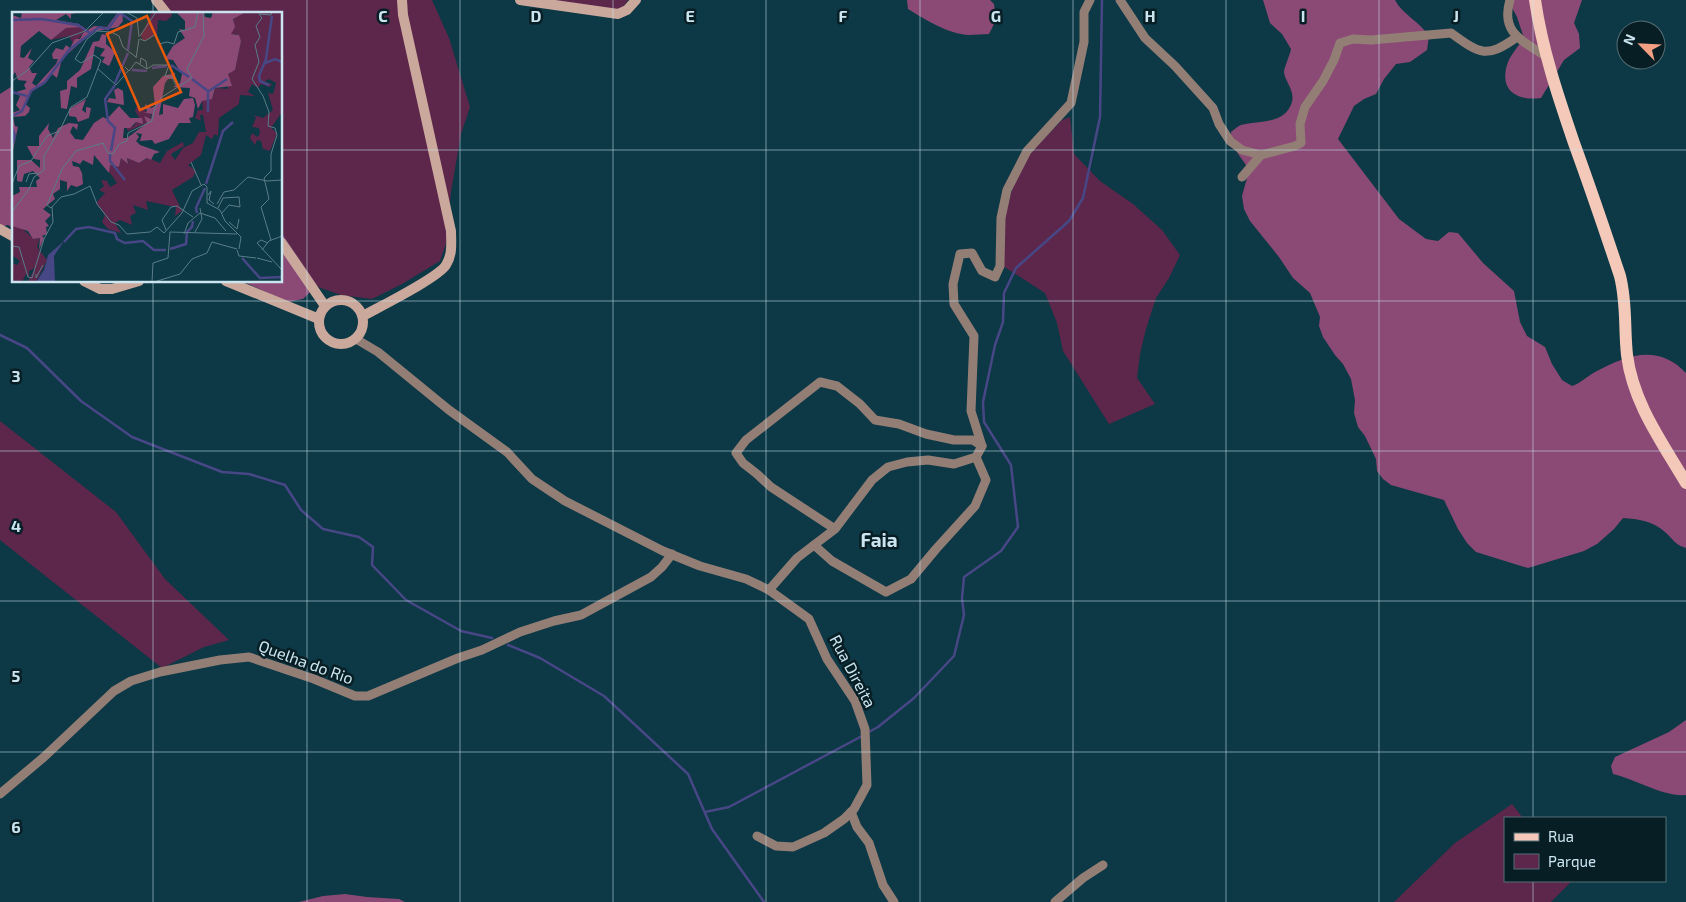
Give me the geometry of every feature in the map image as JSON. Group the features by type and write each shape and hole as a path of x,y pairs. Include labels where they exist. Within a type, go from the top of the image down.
{"main road":[{"path":"1535,0 1547,57 1566,119 1620,276 1625,296 1627,355 1633,382 1640,404 1686,483"}],"street":[{"path":"156,0 165,12"},
{"path":"363,316 412,289 446,266 452,251 451,231 403,15 402,0"},
{"path":"520,0 618,14 627,10 636,0"},
{"path":"769,590 797,558 835,529 872,480 888,467 907,462 928,460 954,464 976,457 982,446 971,411 974,336 954,304 953,284 960,254 972,253 982,271 995,277 1000,266 1001,218 1007,190 1026,151 1071,102 1084,42 1084,12 1090,0"},
{"path":"1120,0 1145,38 1175,66 1213,108 1219,124 1230,141 1242,150 1261,155 1301,143 1300,124 1304,108 1323,81 1340,43 1352,39 1372,40 1451,33 1480,52 1500,50 1517,37"},
{"path":"1510,0 1506,15 1512,33 1547,57"},
{"path":"1242,177 1261,155"},
{"path":"0,229 12,236"},
{"path":"282,243 325,306"},
{"path":"86,282 100,289 112,289 136,282"},
{"path":"228,282 319,320"},
{"path":"336,300 344,300 354,304 363,316 361,333 350,343 334,343 327,340 321,332 319,320 325,306 336,300"},
{"name":"Rua Direita","path":"356,339 378,352 450,410 507,452 532,479 565,501 628,534 672,554 700,566 746,579 769,590 809,619 827,659 855,701 865,729 867,785 844,819 824,833 793,846 776,846 757,836"},
{"path":"835,529 771,487 743,463 736,453 746,440 820,382 837,386 860,404 875,420 899,424 926,434 954,440 973,440 982,446"},
{"path":"814,545 832,561 886,592 911,579 975,506 986,480 976,457"},
{"name":"Quelha do Rio","path":"0,794 44,757 114,691 131,681 181,667 246,656 257,658 355,696 368,696 458,658 482,650 520,632 554,620 581,615 651,577 672,554"},
{"path":"850,812 857,827 869,843 883,885 894,902"},
{"path":"1055,902 1083,878 1104,865"}],"green space":[{"path":"151,0 432,0 449,38 470,107 461,134 451,192 446,244 440,261 402,284 372,299 341,295 318,287 282,233 282,12 161,12"},
{"path":"550,0 628,0 623,8 609,10"},
{"path":"1070,117 1074,154 1100,181 1133,204 1162,230 1180,255 1169,278 1156,298 1140,354 1137,378 1155,404 1109,424 1063,351 1057,323 1045,293 1003,266 1004,218 1022,162 1062,120"},
{"path":"0,421 116,512 165,579 229,640 204,647 162,668 0,540"},
{"path":"1512,804 1522,817 1504,817 1504,882 1571,882 1551,902 1394,902 1455,843"}],"shaded area":[{"path":"907,0 990,0 994,4 996,20 989,34 961,34 937,26 922,18 908,9"},
{"path":"1263,0 1395,0 1429,36 1427,50 1410,62 1396,64 1384,79 1376,94 1354,106 1338,139 1399,219 1426,239 1438,241 1449,232 1458,233 1483,263 1514,291 1520,322 1527,336 1545,347 1552,364 1562,380 1572,386 1618,361 1642,355 1664,358 1686,373 1686,548 1682,547 1655,525 1640,520 1623,518 1597,544 1584,551 1528,568 1476,552 1467,543 1458,529 1444,500 1391,485 1383,479 1377,471 1376,459 1365,436 1358,427 1354,413 1355,400 1351,379 1343,364 1323,337 1319,326 1320,317 1310,293 1293,278 1250,221 1244,209 1242,196 1249,171 1235,149 1231,132 1241,125 1271,120 1284,115 1289,109 1293,98 1284,72 1291,49 1282,34 1270,23"},
{"path":"1508,0 1582,0 1574,23 1579,34 1580,48 1564,60 1541,98 1533,99 1518,96 1508,88 1505,74 1508,61 1524,38 1517,17"},
{"path":"12,86 12,228 8,225 0,227 0,94"},
{"path":"282,233 317,285 303,299 287,302 244,282 282,282"},
{"path":"1686,720 1686,795 1659,791 1613,774 1611,766 1615,757 1669,732"},
{"path":"345,894 399,899 405,902 299,902 323,896"}],"waterway":[{"path":"867,733 878,727 914,698 954,656 964,615 962,598 964,577 1001,551 1018,527 1011,465 984,422 983,402 995,345 1003,322 1004,293 1016,268 1069,221 1083,198 1100,117 1102,0"},
{"path":"0,335 27,348 81,401 132,437 222,472 249,474 285,485 301,510 323,529 359,537 373,547 372,565 406,600 461,631 492,638"},
{"path":"508,645 540,658 604,696 688,774 712,829 764,902"},
{"path":"705,812 729,807 862,736"}],"district":[{"name":"Faia","path":"879,540"}]}
